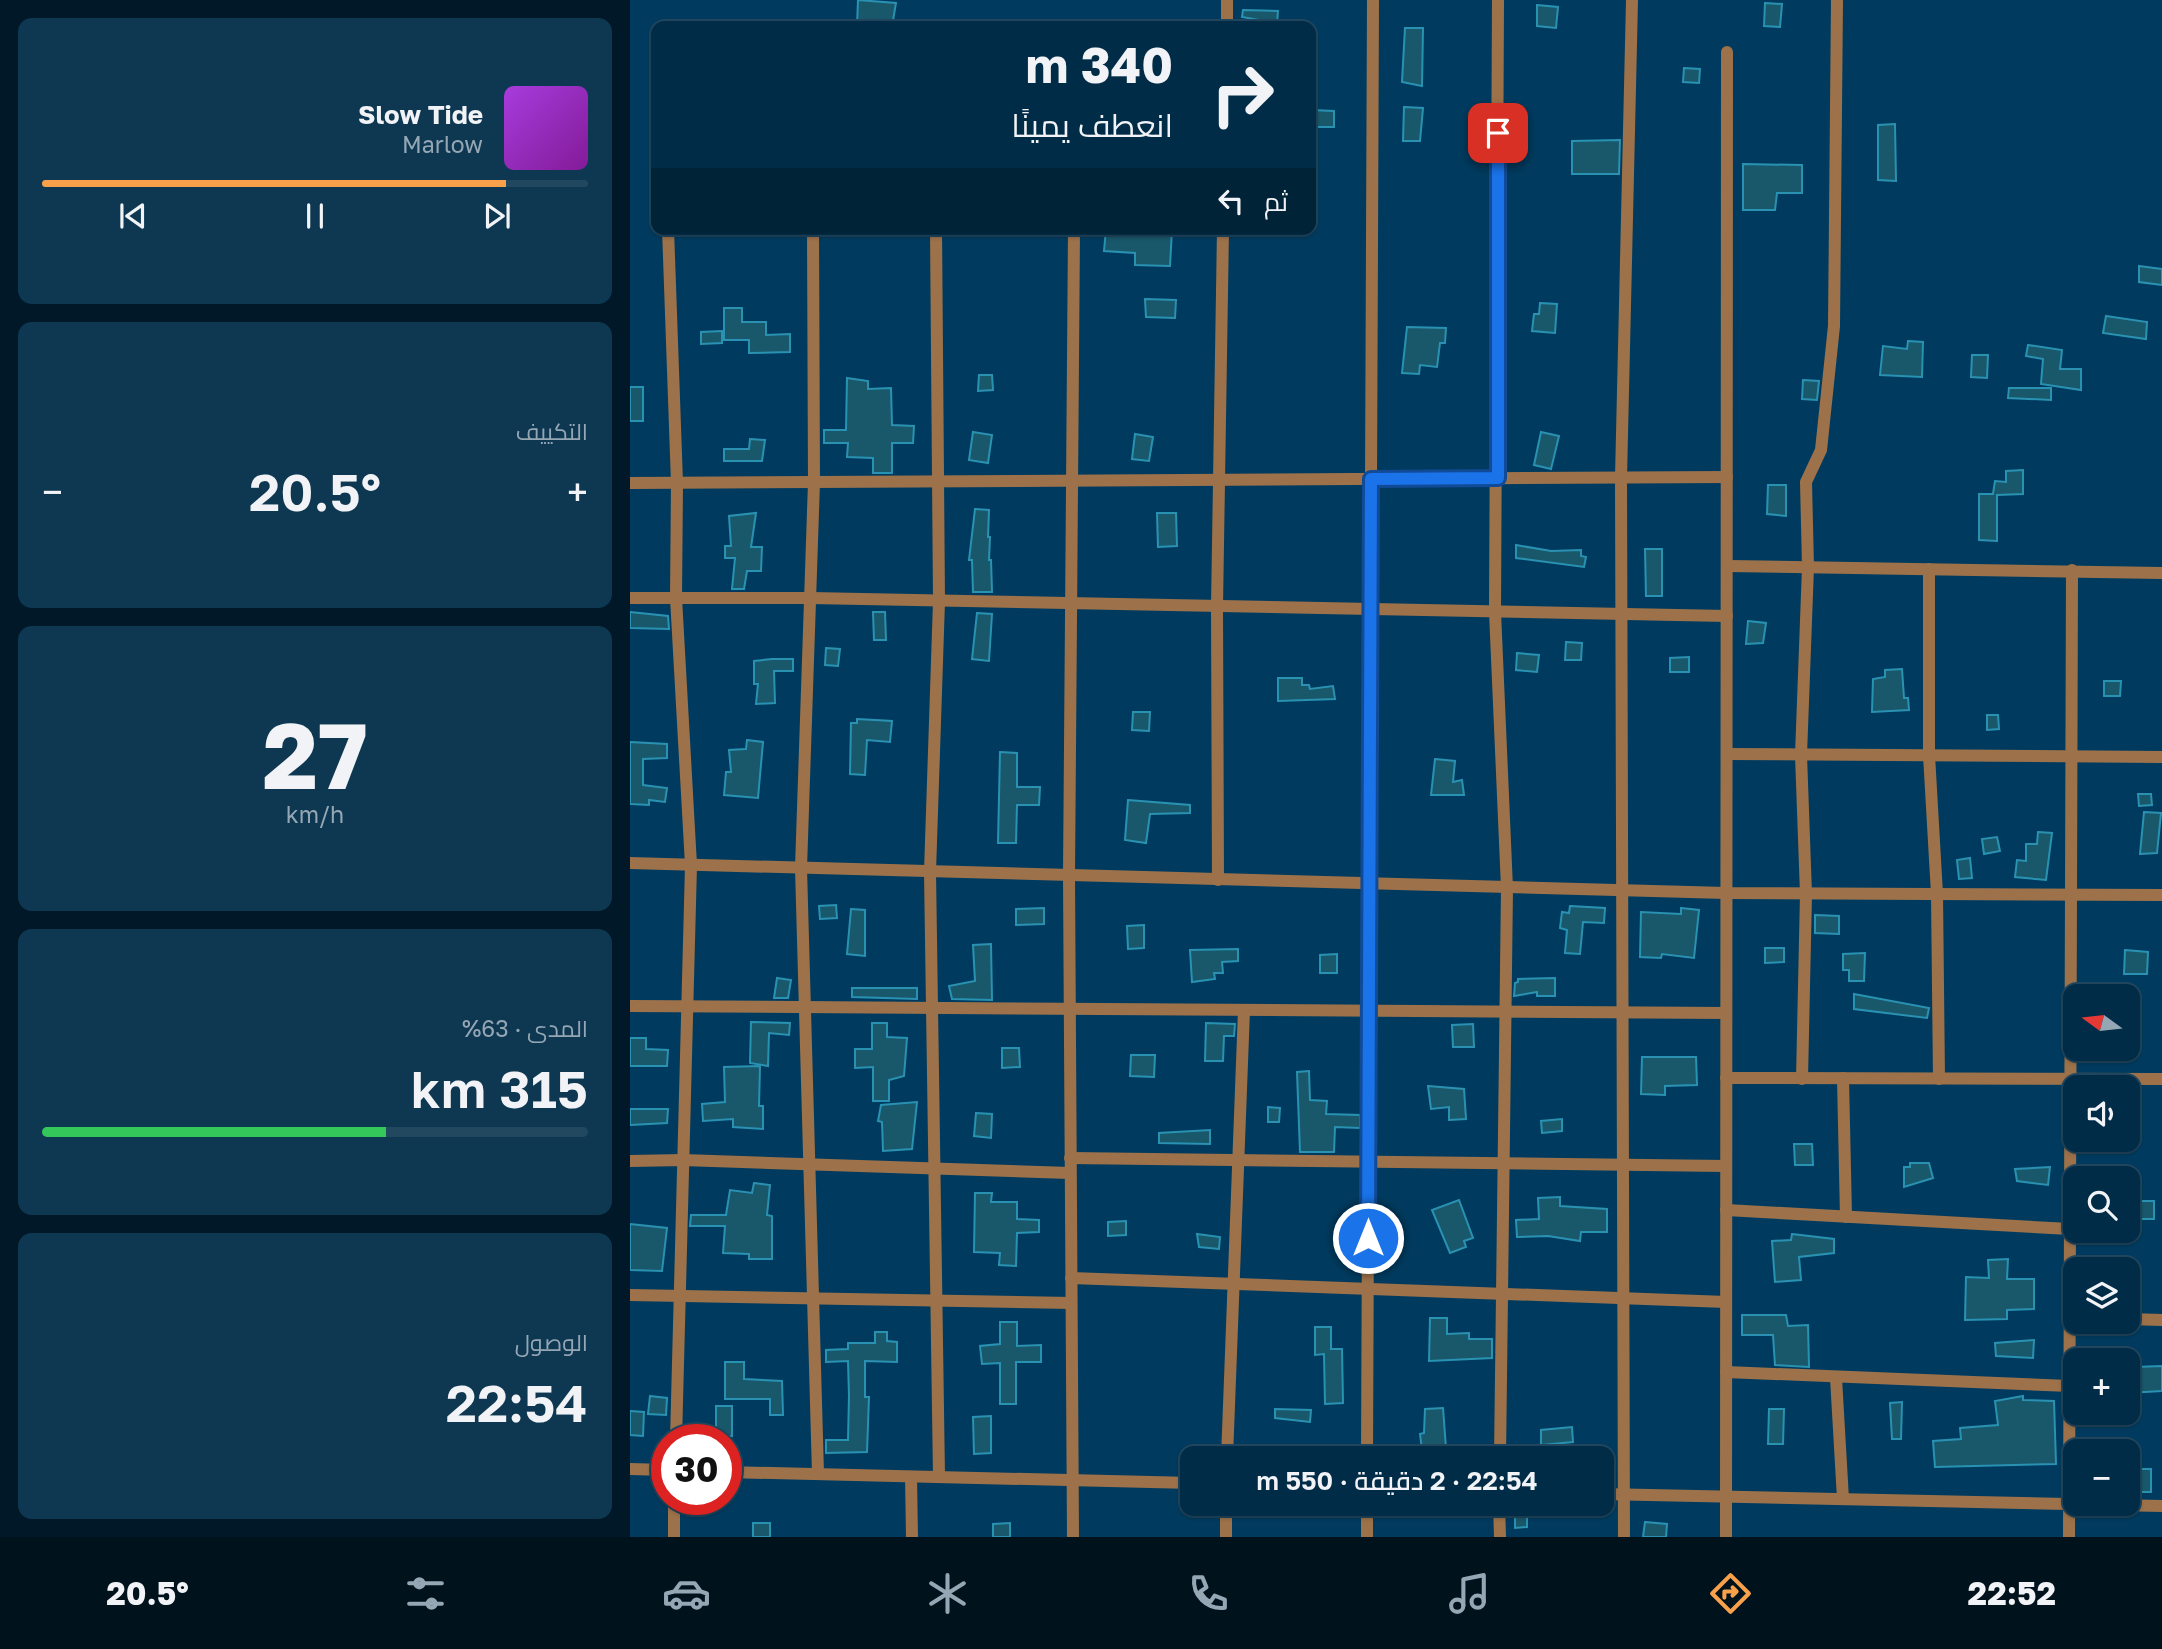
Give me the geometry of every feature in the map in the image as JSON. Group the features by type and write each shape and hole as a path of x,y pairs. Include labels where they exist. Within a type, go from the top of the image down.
{"street":[{"path":"1227,0 1227,21"},
{"path":"1367,1446 1373,0"},
{"path":"1498,0 1498,478 1495,612 1507,888 1500,1446"},
{"path":"1624,1537 1621,478 1632,0"},
{"path":"1802,1079 1806,894 1801,755 1808,567 1807,482 1821,450 1834,326 1837,0"},
{"path":"1726,1537 1727,52"},
{"path":"668,235 677,483 676,598 691,865 676,1424"},
{"path":"813,235 814,482 802,868 818,1474"},
{"path":"936,235 939,601 930,872 939,1477"},
{"path":"1073,1537 1069,876 1074,235"},
{"path":"1218,880 1217,607 1223,235"},
{"path":"630,483 1727,477"},
{"path":"1727,566 2162,573"},
{"path":"1929,569 1929,755 1937,894 1939,1079"},
{"path":"2071,1075 2069,895 2073,756 2072,570"},
{"path":"630,598 810,598 1727,616"},
{"path":"1727,754 2162,757"},
{"path":"630,863 1726,894 2162,895"},
{"path":"630,1006 1726,1013"},
{"path":"1227,1446 1244,1010"},
{"path":"1727,1078 2063,1079"},
{"path":"1843,1079 1846,1217"},
{"path":"2140,1079 2162,1079"},
{"path":"1070,1158 1726,1166"},
{"path":"630,1161 683,1160 1070,1173"},
{"path":"1726,1210 2063,1228"},
{"path":"1071,1278 1726,1302"},
{"path":"630,1295 1071,1303"},
{"path":"2140,1319 2162,1320"},
{"path":"1726,1372 2063,1386"},
{"path":"1836,1378 1843,1499"},
{"path":"630,1469 651,1470"},
{"path":"742,1472 1180,1483"},
{"path":"911,1476 912,1537"},
{"path":"1614,1494 2063,1504"},
{"path":"2140,1506 2162,1506"},
{"path":"674,1515 674,1537"},
{"path":"1226,1516 1226,1537"},
{"path":"1367,1516 1367,1537"},
{"path":"1499,1516 1500,1537"},
{"path":"2069,1516 2069,1537"}],"building":[{"path":"858,0 896,3 893,21 857,21"},
{"path":"1765,3 1782,4 1780,27 1764,26"},
{"path":"1537,5 1558,7 1556,28 1537,26"},
{"path":"1243,10 1278,11 1277,21 1242,17"},
{"path":"1405,28 1423,28 1422,86 1402,82"},
{"path":"1684,68 1700,69 1699,83 1683,82"},
{"path":"1404,107 1423,108 1420,141 1403,141"},
{"path":"1316,110 1334,111 1334,127 1316,127"},
{"path":"1895,124 1896,181 1878,180 1878,125"},
{"path":"1620,140 1619,174 1572,174 1572,141"},
{"path":"1743,164 1802,165 1802,193 1777,193 1775,210 1743,210"},
{"path":"1105,235 1172,235 1170,266 1135,265 1135,253 1104,251"},
{"path":"2139,266 2162,269 2162,285 2139,282"},
{"path":"1145,299 1176,300 1175,318 1146,317"},
{"path":"1540,303 1557,304 1555,333 1532,331 1534,314 1539,314"},
{"path":"724,308 742,308 742,322 766,322 766,335 790,334 790,352 749,353 749,340 724,340"},
{"path":"2106,316 2147,322 2146,339 2103,333"},
{"path":"1407,327 1446,328 1445,343 1440,343 1437,367 1420,365 1419,374 1402,373"},
{"path":"722,331 722,343 701,344 701,332"},
{"path":"1908,341 1923,342 1922,377 1880,375 1883,346 1907,349"},
{"path":"2028,345 2062,350 2060,369 2081,369 2081,390 2041,384 2043,359 2026,356"},
{"path":"1972,355 1988,355 1987,378 1971,377"},
{"path":"979,375 992,375 993,390 978,391"},
{"path":"847,378 868,381 868,389 891,388 892,425 914,426 913,443 892,443 892,473 873,473 873,458 847,457 848,443 824,443 824,430 846,430"},
{"path":"1803,380 1819,381 1817,400 1802,399"},
{"path":"630,387 643,387 643,421 630,421"},
{"path":"2009,388 2051,388 2051,400 2008,398"},
{"path":"973,432 992,435 988,463 969,460"},
{"path":"1541,432 1559,436 1551,469 1534,465"},
{"path":"1135,434 1153,437 1149,461 1132,459"},
{"path":"750,439 765,440 762,461 724,461 724,449 749,449"},
{"path":"2023,470 2023,494 1997,495 1997,541 1979,540 1979,494 1993,494 1995,481 2006,482 2006,471"},
{"path":"1768,485 1786,485 1786,516 1767,514"},
{"path":"975,509 989,510 992,592 973,592 972,560 969,560"},
{"path":"756,513 751,547 762,547 761,571 747,571 744,589 732,589 735,558 725,558 725,546 731,546 729,516"},
{"path":"1157,513 1176,513 1177,546 1158,547"},
{"path":"1516,545 1551,551 1581,550 1581,556 1586,557 1584,567 1516,558"},
{"path":"1645,549 1662,549 1662,596 1646,596"},
{"path":"630,612 668,616 669,629 630,628"},
{"path":"873,612 885,612 886,640 874,640"},
{"path":"977,613 992,614 989,661 972,659"},
{"path":"1748,621 1766,623 1763,643 1746,644"},
{"path":"1566,642 1582,643 1581,660 1565,660"},
{"path":"826,648 840,649 838,666 825,665"},
{"path":"1517,653 1539,655 1537,672 1516,670"},
{"path":"1689,657 1689,672 1670,672 1670,658"},
{"path":"793,659 793,671 774,671 775,703 756,704 758,684 754,684 754,661"},
{"path":"1902,669 1904,698 1908,698 1909,710 1872,712 1873,679 1885,677 1885,670"},
{"path":"1278,678 1302,678 1302,685 1309,685 1310,689 1333,686 1335,699 1278,701"},
{"path":"2104,681 2121,681 2120,696 2104,696"},
{"path":"1133,712 1150,712 1149,731 1132,730"},
{"path":"1987,715 1998,715 1999,729 1987,730"},
{"path":"857,719 892,721 890,742 867,740 865,775 850,774 851,723 857,723"},
{"path":"747,740 763,742 758,798 724,795 726,772 731,772 729,750 746,749"},
{"path":"630,742 667,744 667,758 643,759 643,785 667,788 665,802 649,800 649,805 630,804"},
{"path":"1000,752 1017,753 1017,787 1040,787 1039,805 1017,805 1016,843 998,843"},
{"path":"1435,759 1455,761 1453,782 1462,780 1464,795 1431,795"},
{"path":"2138,794 2151,794 2152,805 2139,806"},
{"path":"1128,800 1190,805 1190,813 1150,814 1146,843 1125,840"},
{"path":"2144,812 2161,813 2157,853 2140,854"},
{"path":"2038,832 2052,833 2046,880 2015,877 2017,860 2026,861 2026,844 2037,844"},
{"path":"1997,837 2000,851 1984,854 1982,839"},
{"path":"1970,858 1972,878 1959,879 1957,860"},
{"path":"836,905 837,918 820,919 819,906"},
{"path":"1570,906 1605,908 1604,923 1583,922 1580,954 1565,953 1567,930 1560,928 1562,912 1569,913"},
{"path":"1044,908 1044,924 1016,925 1016,909"},
{"path":"1681,908 1699,910 1694,958 1662,954 1661,958 1640,957 1641,912 1681,914"},
{"path":"851,909 865,910 865,956 847,954"},
{"path":"1815,915 1839,916 1839,934 1815,933"},
{"path":"1144,925 1144,948 1128,949 1127,926"},
{"path":"991,944 992,1000 952,999 949,986 975,981 973,945"},
{"path":"1765,948 1784,948 1784,962 1765,963"},
{"path":"1238,949 1238,961 1222,962 1223,973 1214,973 1215,979 1192,982 1190,950"},
{"path":"2125,950 2148,952 2147,974 2124,974"},
{"path":"1865,953 1864,981 1849,981 1849,970 1843,970 1843,954"},
{"path":"1337,954 1337,973 1320,973 1320,955"},
{"path":"777,978 791,980 788,998 774,998"},
{"path":"1555,978 1555,996 1537,996 1537,992 1514,996 1518,979"},
{"path":"852,988 917,988 917,999 852,997"},
{"path":"1854,994 1929,1008 1927,1018 1854,1009"},
{"path":"751,1022 790,1023 789,1035 769,1033 768,1066 750,1063"},
{"path":"872,1023 887,1023 887,1037 907,1038 904,1076 889,1080 889,1101 873,1101 873,1067 855,1068 855,1049 872,1049"},
{"path":"1206,1023 1235,1024 1234,1036 1224,1036 1223,1061 1205,1061"},
{"path":"1473,1024 1474,1047 1453,1047 1452,1025"},
{"path":"630,1038 646,1038 646,1049 668,1050 667,1066 630,1066"},
{"path":"1002,1048 1019,1048 1020,1067 1002,1068"},
{"path":"1131,1055 1155,1055 1154,1077 1130,1076"},
{"path":"1642,1057 1696,1057 1697,1085 1665,1086 1665,1095 1641,1094"},
{"path":"760,1066 759,1106 763,1106 763,1129 733,1127 733,1119 703,1121 702,1104 725,1102 724,1067"},
{"path":"1309,1071 1310,1100 1327,1101 1326,1114 1360,1115 1360,1128 1335,1127 1334,1152 1300,1152 1297,1072"},
{"path":"1428,1086 1464,1089 1466,1119 1449,1120 1449,1107 1431,1109"},
{"path":"917,1102 912,1149 883,1151 882,1122 878,1121 881,1105"},
{"path":"1268,1107 1280,1108 1279,1122 1268,1122"},
{"path":"630,1109 668,1109 667,1123 630,1125"},
{"path":"976,1113 992,1114 991,1138 974,1136"},
{"path":"1562,1119 1562,1131 1542,1133 1541,1121"},
{"path":"1210,1130 1210,1144 1159,1143 1159,1133"},
{"path":"1794,1144 1812,1144 1813,1165 1795,1165"},
{"path":"1910,1163 1929,1163 1933,1178 1904,1187 1904,1167 1910,1167"},
{"path":"2050,1167 2048,1185 2017,1181 2015,1169"},
{"path":"754,1183 770,1185 767,1215 772,1216 772,1259 749,1259 749,1254 723,1253 725,1226 690,1226 691,1215 726,1215 730,1190 752,1193"},
{"path":"975,1193 992,1193 991,1202 1017,1202 1017,1219 1039,1220 1039,1232 1017,1233 1016,1266 999,1265 1000,1253 974,1252"},
{"path":"1560,1197 1560,1206 1607,1209 1607,1232 1581,1232 1580,1241 1548,1236 1517,1237 1516,1220 1539,1219 1538,1198"},
{"path":"1459,1200 1473,1238 1464,1241 1466,1247 1450,1253 1432,1210"},
{"path":"2140,1201 2154,1201 2154,1219 2141,1219"},
{"path":"1126,1221 1126,1235 1108,1236 1108,1222"},
{"path":"630,1224 667,1228 662,1271 630,1270"},
{"path":"1197,1234 1220,1237 1219,1249 1199,1247"},
{"path":"1792,1234 1834,1239 1834,1253 1799,1257 1801,1280 1775,1282 1772,1241 1791,1240"},
{"path":"2008,1259 2007,1279 2034,1279 2034,1309 2007,1310 2007,1319 1965,1320 1966,1277 1989,1278 1988,1260"},
{"path":"1742,1315 1786,1315 1788,1326 1808,1325 1809,1367 1775,1365 1773,1335 1742,1335"},
{"path":"1430,1318 1447,1318 1447,1334 1469,1333 1469,1339 1492,1339 1492,1358 1429,1361"},
{"path":"1000,1322 1017,1322 1017,1346 1041,1345 1041,1362 1016,1362 1016,1404 1000,1404 1000,1363 982,1364 980,1346 1000,1344"},
{"path":"1315,1327 1331,1327 1331,1349 1342,1349 1343,1403 1325,1404 1324,1354 1315,1355"},
{"path":"875,1332 887,1332 887,1341 897,1342 897,1362 865,1361 865,1397 869,1397 867,1452 826,1453 826,1440 848,1440 849,1396 848,1361 826,1362 826,1350 848,1349 848,1343 875,1343"},
{"path":"2034,1340 2033,1358 1996,1356 1995,1343"},
{"path":"725,1362 744,1362 744,1379 782,1381 783,1415 770,1415 770,1399 725,1399"},
{"path":"2162,1366 2162,1391 2140,1392 2140,1367"},
{"path":"650,1396 667,1398 666,1415 648,1414"},
{"path":"2023,1396 2023,1400 2054,1401 2056,1464 1935,1467 1933,1441 1961,1439 1960,1428 1998,1425 1995,1401"},
{"path":"1902,1402 1901,1439 1892,1439 1890,1403"},
{"path":"716,1406 732,1406 732,1424 716,1424"},
{"path":"1443,1408 1446,1446 1422,1446 1420,1434 1424,1433 1425,1409"},
{"path":"1275,1409 1311,1410 1310,1422 1275,1418"},
{"path":"1769,1409 1784,1409 1783,1444 1768,1444"},
{"path":"630,1411 644,1412 643,1436 630,1435"},
{"path":"991,1416 991,1453 974,1454 973,1417"},
{"path":"1572,1427 1573,1442 1541,1445 1541,1430"},
{"path":"2140,1469 2151,1469 2151,1492 2140,1492"},
{"path":"1515,1516 1527,1516 1527,1527 1515,1528"},
{"path":"1645,1522 1667,1524 1666,1537 1643,1537"},
{"path":"753,1523 770,1523 770,1537 753,1537"},
{"path":"1010,1523 1010,1537 993,1537 993,1524"}],"route":[{"path":"1368,1238 1371,479 1498,478 1498,133"}]}
